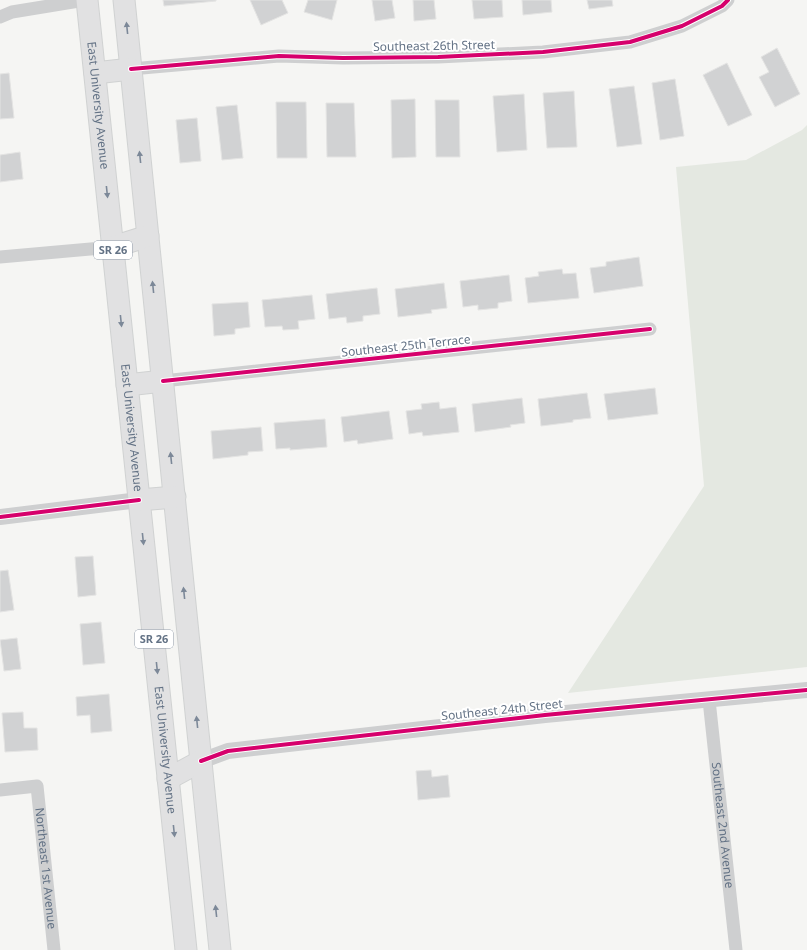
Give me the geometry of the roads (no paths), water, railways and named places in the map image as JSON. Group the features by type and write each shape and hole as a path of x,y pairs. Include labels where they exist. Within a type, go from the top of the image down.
{"main road":[{"name":"East University Avenue","path":"86,0 95,73 186,950"},
{"name":"SR 26","path":"124,0 220,950"},
{"path":"95,73 131,69"},
{"path":"113,247 148,236"},
{"path":"127,385 163,381"},
{"path":"139,500 175,497"},
{"path":"168,779 201,761"}],"street":[{"path":"0,17 12,12 86,0"},
{"name":"Southeast 26th Street","path":"131,69 279,56 343,58 438,57 551,51 630,42 682,26 722,6 728,0"},
{"path":"0,257 113,247"},
{"name":"Southeast 25th Terrace","path":"163,381 650,329"},
{"path":"0,517 139,500"},
{"name":"Southeast 24th Street","path":"201,761 228,750 545,715 807,690"},
{"name":"Southeast 2nd Avenue","path":"709,700 736,950"},
{"name":"Northeast 1st Avenue","path":"0,790 36,786 54,950"}]}
